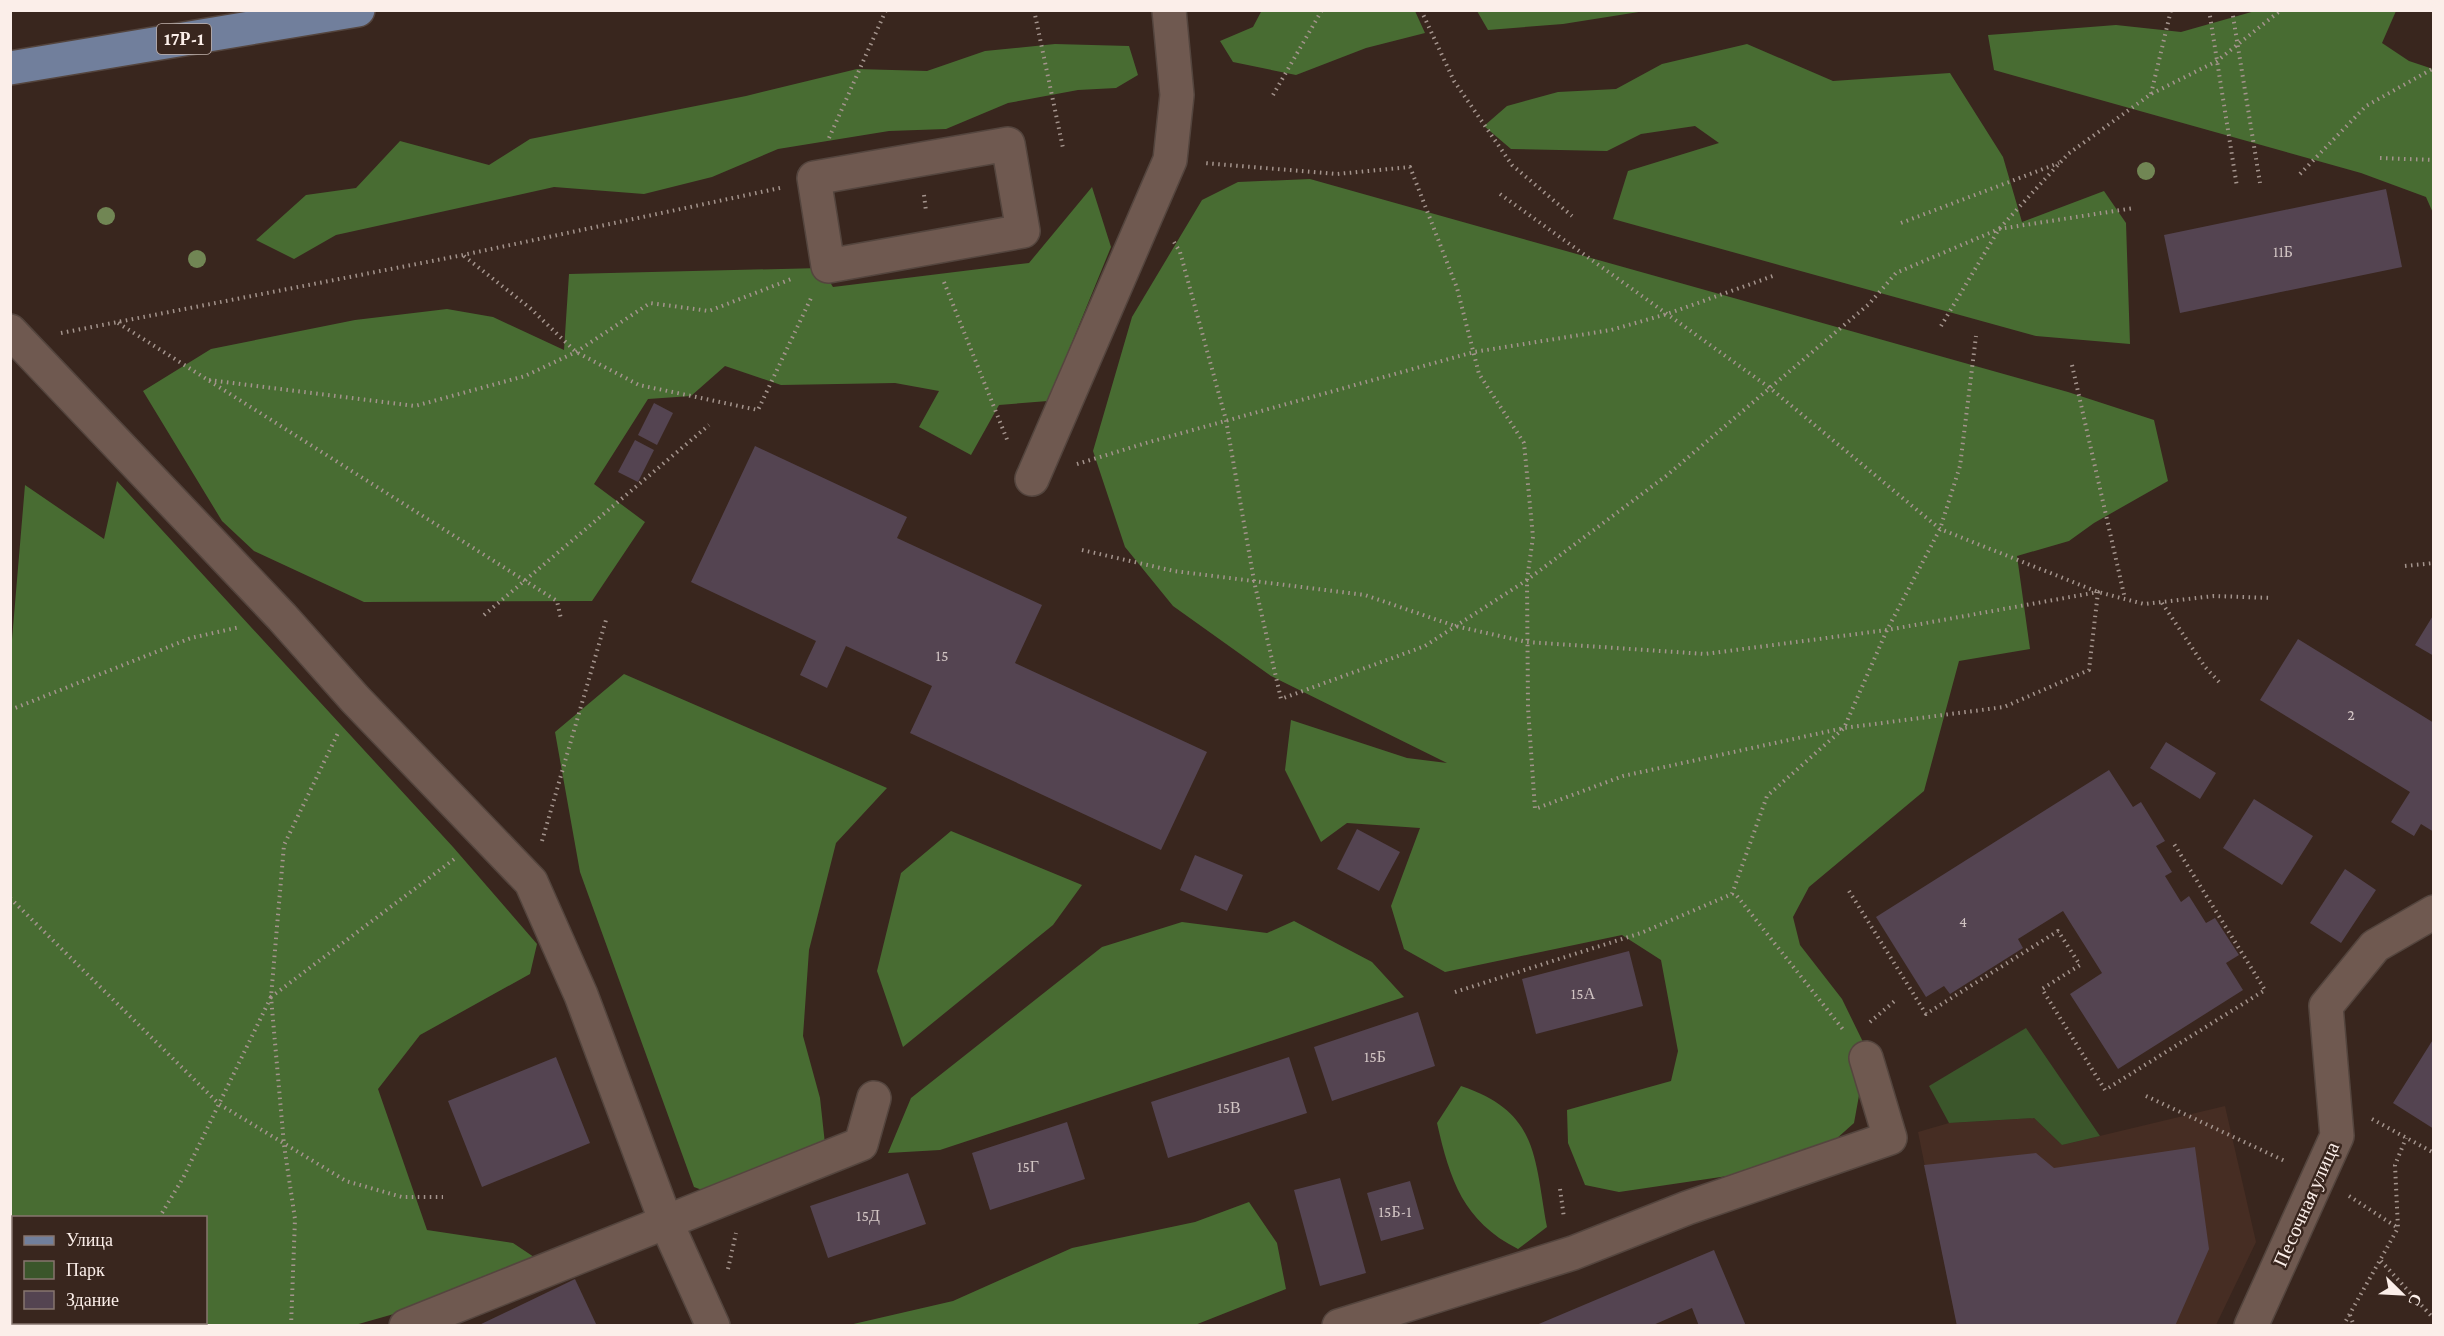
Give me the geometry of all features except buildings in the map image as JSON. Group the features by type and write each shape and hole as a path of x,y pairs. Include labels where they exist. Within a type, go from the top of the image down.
{"main road":[{"name":"17Р-1","path":"10,68 358,10"}],"street":[{"path":"1032,479 1170,160 1177,95 1169,10"},
{"path":"1008,144 1023,231 930,247 828,266 814,178 1008,144"},
{"path":"14,336 282,616 355,699 531,882 581,995 666,1222 713,1326"},
{"name":"Песочная улица","path":"2251,1326 2337,1136 2326,1006 2375,946 2433,912"},
{"path":"1339,1326 1573,1252 1687,1208 1890,1138 1866,1058"},
{"path":"406,1326 861,1144 874,1098"}],"path":[{"path":"827,142 886,10"},
{"path":"1035,10 1064,148"},
{"path":"1273,95 1322,10"},
{"path":"1421,10 1454,81 1512,165 1572,216"},
{"path":"2151,94 2171,10"},
{"path":"2209,10 2237,187"},
{"path":"2232,10 2260,183"},
{"path":"1941,326 1999,229 2059,163 2151,94 2217,61 2280,10"},
{"path":"2300,174 2366,106 2433,68"},
{"path":"2380,158 2433,160"},
{"path":"1170,160 1337,174 1410,167 1457,288 1479,374 1524,443 1533,537 1527,580 1527,642 1528,708 1535,810 1623,776 1844,728 2004,707 2089,670 2098,592"},
{"path":"1901,223 2059,163"},
{"path":"14,336 117,322 463,255 782,188"},
{"path":"923,190 930,247 1009,444 1032,479 1226,420 1474,352 1611,330 1667,314 1773,276"},
{"path":"1500,194 1770,388 1940,529 2098,592 2144,604 2214,596 2272,598"},
{"path":"1152,202 1180,252 1226,420 1254,581 1281,699 1425,646 1527,580 1666,476 1869,304 1896,273 1999,229 2134,208"},
{"path":"463,255 530,308 576,352 639,385 758,410 816,287"},
{"path":"209,380 415,406 525,376 576,352 650,303 709,311 804,274"},
{"path":"117,322 557,602 561,619"},
{"path":"1455,992 1641,933 1732,894 1767,796 1844,728 1887,630 1940,529 1960,466 1976,336"},
{"path":"2072,365 2125,599"},
{"path":"484,615 709,426"},
{"path":"1082,550 1174,571 1365,595 1455,626 1527,642 1705,654 1887,630 2098,592"},
{"path":"2405,566 2433,563"},
{"path":"2162,603 2205,667 2221,684"},
{"path":"10,710 191,638 282,616"},
{"path":"531,882 606,620"},
{"path":"291,1326 295,1219 284,1145 271,997 284,845 355,699"},
{"path":"160,1216 183,1178 271,997 486,835"},
{"path":"1849,891 1926,1014 2058,931 2080,965 2042,989 2105,1090 2265,990 2174,844"},
{"path":"1737,896 1866,1058"},
{"path":"10,898 219,1104 284,1145 346,1180 402,1197 443,1197"},
{"path":"2146,1096 2320,1177 2398,1228"},
{"path":"2334,1098 2433,1153"},
{"path":"2343,1326 2398,1228 2395,1165 2406,1138"},
{"path":"726,1281 746,1191"},
{"path":"2381,1260 2433,1319"},
{"path":"2350,1314 2354,1326"}],"shaded area":[{"path":"2225,1106 2256,1242 2216,1325 1957,1325 1918,1132 1949,1123 2034,1118 2062,1145"}],"green space":[{"path":"1262,10 1415,11 1425,33 1366,48 1296,75 1233,62 1220,41 1253,27"},
{"path":"1477,11 1645,11 1563,24 1488,30"},
{"path":"2255,11 2396,11 2382,43 2409,61 2433,69 2433,213 2426,197 2361,173 1994,70 1988,35 2116,25 2181,32"},
{"path":"1055,44 1129,46 1138,75 1116,88 1078,90 1008,103 946,129 889,131 778,149 712,177 644,194 554,187 336,235 294,259 256,240 306,195 356,188 400,141 489,165 530,139 746,96 857,69 927,71 985,51"},
{"path":"1747,44 1833,81 1950,73 2003,157 2022,222 2104,191 2126,223 2130,344 2036,336 1613,219 1628,171 1719,143 1695,126 1641,134 1607,151 1511,149 1484,126 1507,106 1558,92 1616,89 1662,64"},
{"path":"1310,179 2068,392 2154,420 2168,481 2094,523 2069,541 2017,556 2030,649 1959,661 1924,791 1809,887 1793,917 1800,945 1842,999 1863,1042 1860,1090 1854,1123 1826,1148 1775,1169 1619,1192 1585,1185 1568,1143 1567,1110 1671,1081 1678,1051 1661,960 1622,935 1445,972 1404,949 1391,906 1420,828 1347,823 1321,842 1285,770 1291,720 1407,758 1447,763 1271,676 1173,606 1125,547 1093,451 1132,317 1202,200 1238,182"},
{"path":"1092,187 1111,247 1048,401 999,405 971,455 919,427 939,391 895,383 781,385 725,366 691,396 648,399 594,484 645,522 592,601 364,602 254,551 222,521 143,391 211,349 355,320 447,309 493,317 564,350 569,274 821,268 833,287 1029,263"},
{"path":"117,481 453,847 537,944 530,974 420,1035 378,1089 427,1230 513,1243 534,1257 461,1295 355,1325 11,1326 10,663 25,485 104,539"},
{"path":"624,674 887,788 836,843 809,950 803,1036 820,1098 825,1144 710,1193 694,1187 580,872 555,732"},
{"path":"951,831 1082,885 1053,925 903,1047 877,971 901,873"},
{"path":"1294,921 1372,962 1404,997 940,1150 888,1153 911,1098 1102,947 1182,922 1267,933"},
{"path":"2026,1028 2100,1136 2062,1145 2034,1118 1949,1123 1929,1086"},
{"path":"1461,1086 1487,1097 1506,1109 1519,1124 1535,1158 1547,1227 1518,1249 1484,1226 1472,1212 1462,1197 1447,1163 1437,1123"},
{"path":"1249,1202 1277,1243 1286,1289 1195,1325 849,1325 953,1301 1072,1248 1195,1222"}]}
